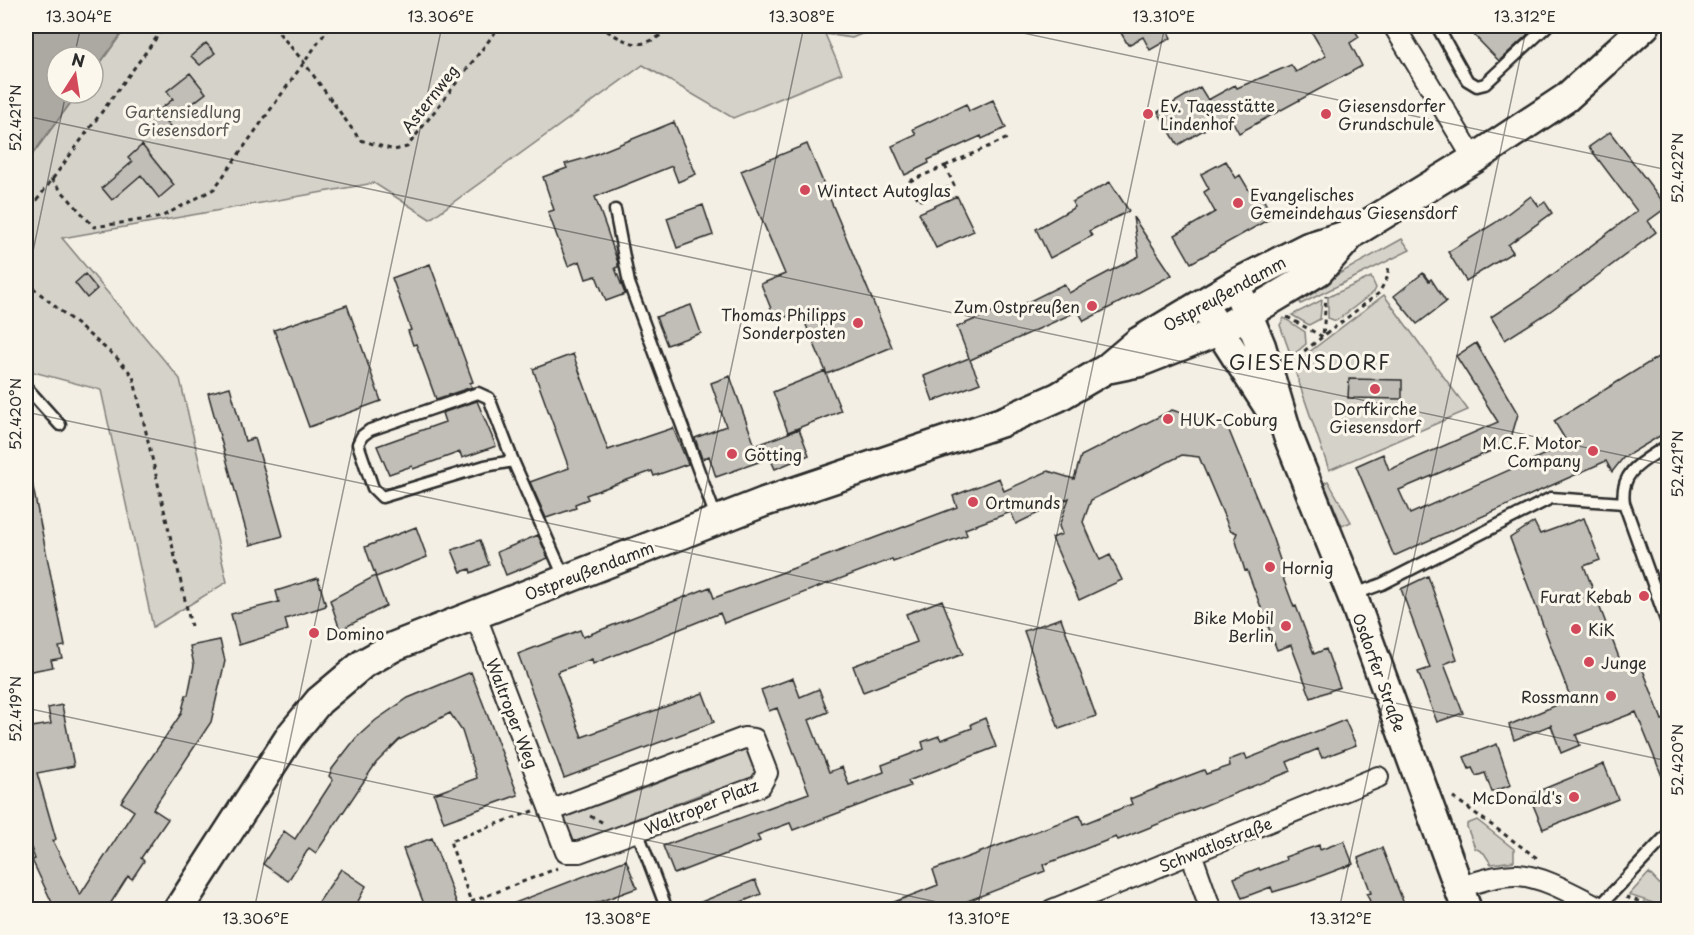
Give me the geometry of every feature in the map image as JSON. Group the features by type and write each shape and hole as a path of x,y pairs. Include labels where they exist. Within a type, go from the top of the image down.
{"main road":[{"name":"Ostpreußendamm","path":"178,909 291,735 319,700 338,682 380,654 475,614 717,520 1002,422 1058,397 1106,369 1138,342 1235,284 1308,247 1353,233 1474,159 1566,98 1645,26"},
{"name":"Ostpreußendamm","path":"1106,369 1140,362 1219,332 1248,312 1318,271 1353,233"},
{"name":"Osdorfer Straße","path":"1235,284 1248,312 1288,436 1352,596 1463,898"},
{"name":"Osdorfer Straße","path":"1202,304 1288,436"}],"street":[{"path":"1394,26 1474,159"},
{"name":"Waltroper Weg","path":"475,614 545,810"},
{"name":"Waltroper Platz","path":"744,738 754,739 767,773 760,786 632,838 579,852 566,852 545,810 574,802 744,738"},
{"name":"Schwatlostraße","path":"1052,909 1378,777"},
{"path":"1191,853 1212,909"},
{"path":"1463,898 1499,876 1519,875 1606,903"}],"lane":[{"path":"1438,28 1467,80 1477,86 1485,84 1547,26"},
{"path":"615,210 629,284 717,520"},
{"path":"26,387 60,425"},
{"path":"513,461 485,466 382,497 373,488 358,444 362,436 370,430 478,393 489,398 513,461 565,579"},
{"path":"1668,445 1627,475 1622,488 1624,503 1668,626"},
{"path":"1352,596 1382,584 1551,498 1624,503"},
{"path":"1606,903 1668,834"},
{"path":"632,838 667,909"}],"path":[{"path":"26,215 165,26"},
{"name":"Asternweg","path":"273,26 303,61 360,140 394,150 407,147 501,26"},
{"path":"51,179 94,227 161,217 214,189 330,26"},
{"path":"599,26 626,42 650,44 674,26"},
{"path":"945,166 954,185 919,201 910,181 1010,137"},
{"path":"1289,363 1379,293 1387,278 1389,266"},
{"path":"26,282 116,357 133,376 191,626"},
{"path":"1323,337 1326,296"},
{"path":"1283,315 1323,337"},
{"path":"1453,797 1544,862"},
{"path":"574,802 576,808 632,838"},
{"path":"545,810 450,841 471,902 566,865"},
{"path":"1606,903 1664,909"}],"green space":[{"name":"Gartensiedlung Giesensdorf","path":"127,26 881,26 852,38 825,34 842,73 733,118 643,65 430,219 374,183 62,238 180,379 227,582 153,627 101,390 26,370 26,163 69,105 105,105 105,56"},
{"path":"1402,239 1410,250 1301,304 1297,297"},
{"path":"1371,277 1376,288 1374,292 1336,321 1328,318 1328,297"},
{"path":"1384,295 1468,410 1329,470 1296,374 1308,353"},
{"path":"1322,300 1320,319 1309,325 1292,315"},
{"path":"1284,318 1305,332 1306,344 1293,355 1290,353 1280,325"},
{"path":"1328,481 1351,522 1342,526 1324,483"},
{"path":"742,746 748,748 757,774 755,782 717,796 709,791 629,821 619,832 596,842 573,843 564,815 610,794 619,798 700,767 704,757"},
{"path":"1477,820 1514,849 1514,861 1491,864 1484,853 1475,848 1467,824"},
{"path":"1649,873 1668,893 1668,908 1629,895"}],"shaded area":[{"path":"26,26 127,26 105,56 105,45 45,45 45,105 69,105 26,163"}],"building":[{"path":"1117,26 1165,26 1171,38 1150,50 1143,37 1128,45"},
{"path":"1308,26 1352,26 1359,37 1350,43 1362,66 1239,133 1229,115 1178,145 1158,112 1200,87 1208,100 1235,85 1237,88 1291,65 1296,72 1326,56"},
{"path":"1481,26 1537,26 1499,61 1473,34"},
{"path":"206,43 215,53 200,65 191,56"},
{"path":"190,73 206,93 167,123 170,126 152,140 141,125 173,99 167,91"},
{"path":"993,100 1006,128 982,139 981,136 928,160 929,163 905,175 892,146 916,135 913,129 966,104 969,111"},
{"path":"674,122 696,174 678,182 672,166 595,197 618,263 618,267 615,268 625,294 606,301 596,276 586,279 580,261 568,266 548,212 554,210 543,177 567,168 565,164 586,158"},
{"path":"1610,132 1667,207 1648,221 1656,232 1549,312 1505,340 1491,317 1535,288 1637,211 1589,147"},
{"path":"807,144 892,347 827,374 800,311 776,321 761,284 785,274 741,171"},
{"path":"142,145 174,185 159,198 141,175 112,200 102,188 132,162 128,158"},
{"name":"Evangelisches Gemeindehaus Giesensdorf","path":"1226,161 1236,178 1240,175 1250,192 1257,188 1273,217 1191,263 1175,235 1215,212 1204,192 1209,189 1201,174"},
{"path":"1110,182 1129,211 1089,231 1092,236 1050,258 1036,229 1075,207 1072,202"},
{"path":"957,196 974,231 936,248 919,213"},
{"path":"1531,196 1539,206 1545,202 1552,213 1508,245 1513,252 1466,281 1448,252 1495,223"},
{"path":"703,205 713,235 677,248 667,218"},
{"path":"1133,217 1172,275 1084,321 1078,311 970,360 980,383 933,401 924,376 969,358 957,327 1008,305 1010,311 1064,284 1069,293 1139,256"},
{"path":"430,264 473,382 470,383 472,387 436,399 416,344 413,345 408,331 411,330 392,278"},
{"path":"1423,273 1429,281 1431,279 1446,302 1417,324 1394,296"},
{"path":"85,274 97,289 87,298 75,283"},
{"path":"347,305 381,401 309,427 274,330"},
{"path":"691,305 701,333 667,345 656,317"},
{"name":"M.C.F. Motor Company","path":"1476,343 1518,414 1511,438 1504,442 1505,445 1399,490 1410,514 1568,444 1554,421 1661,355 1668,367 1668,431 1623,458 1612,472 1606,461 1394,556 1356,466 1383,454 1389,470 1498,422 1456,356"},
{"path":"573,354 608,450 673,428 688,464 654,476 652,471 586,495 588,499 575,504 576,508 546,518 530,482 569,468 533,369"},
{"path":"825,371 841,411 788,432 773,392"},
{"path":"730,376 755,446 799,429 809,455 775,469 770,458 716,477 709,456 702,459 695,438 726,426 711,383"},
{"name":"Dorfkirche Giesensdorf","path":"1349,379 1402,380 1402,399 1348,398"},
{"path":"230,387 245,441 255,438 283,536 250,545 208,393"},
{"path":"477,401 496,446 462,458 460,452 413,469 412,466 389,474 377,446 445,422 442,413"},
{"path":"1172,410 1228,428 1272,536 1283,569 1280,570 1314,654 1326,649 1340,687 1311,698 1291,645 1277,650 1247,570 1245,571 1235,538 1237,533 1230,530 1199,457 1182,455 1091,500 1083,522 1100,560 1110,555 1122,580 1079,600 1052,538 1062,534 1059,526 1069,498 1016,524 1011,512 965,529 967,535 893,562 892,559 724,623 720,613 593,664 592,659 557,672 582,737 703,693 714,722 564,778 518,654 580,630 583,637 710,587 714,598 957,507 953,496 999,478 1004,491 1048,471 1074,479 1081,456"},
{"path":"32,482 65,646 59,647 62,658 51,660 53,667 26,672 26,483"},
{"path":"1584,518 1600,560 1584,566 1623,668 1640,662 1662,720 1668,718 1668,791 1636,712 1576,735 1580,745 1561,753 1551,725 1514,740 1509,725 1571,699 1510,538 1534,522 1540,534"},
{"path":"416,527 427,557 376,577 365,547"},
{"path":"538,535 548,558 506,575 497,552"},
{"path":"480,540 489,565 471,573 470,569 461,572 452,550"},
{"path":"375,576 386,606 340,630 330,600"},
{"path":"1428,576 1457,659 1444,664 1463,713 1437,722 1418,672 1430,668 1401,589"},
{"path":"318,578 326,606 285,619 288,630 239,645 231,614 279,602 276,591"},
{"path":"942,600 963,654 863,692 853,666 917,642 906,614"},
{"path":"1061,618 1096,716 1059,729 1024,631"},
{"path":"220,640 225,661 211,722 153,809 168,819 141,858 144,861 132,879 128,876 107,909 55,909 32,860 35,859 26,834 26,728 51,724 48,708 62,705 74,766 37,773 56,839 53,841 80,895 134,811 121,802 181,714 186,695 188,695 194,665 190,646"},
{"path":"471,672 518,795 444,822 434,794 477,778 462,731 450,713 399,740 376,763 316,853 309,848 288,881 263,864 284,831 295,839 333,780 329,776 332,769 356,738 376,720 408,698"},
{"path":"793,678 800,697 819,689 828,712 809,720 829,772 842,767 849,785 884,772 882,765 924,749 922,742 939,736 941,740 972,728 971,724 985,718 996,747 908,781 910,786 793,830 790,823 757,835 760,841 674,874 663,846 809,793 777,708 769,711 761,690"},
{"path":"1345,720 1356,745 1322,758 1318,749 1287,762 1291,771 1118,840 1116,837 1043,865 1045,871 947,909 876,909 938,885 933,870 1080,815 1083,824 1132,804 1130,799 1172,782 1204,770 1206,774 1230,766 1229,760 1245,754 1247,759"},
{"path":"1497,744 1511,785 1492,792 1485,773 1476,776 1472,768 1469,769 1464,757"},
{"name":"McDonald's","path":"1604,764 1618,799 1543,829 1529,795"},
{"path":"432,838 459,909 426,909 417,886 403,849"},
{"path":"1344,841 1353,864 1297,885 1273,892 1271,887 1242,898 1234,878 1286,860 1285,857 1319,845 1320,850"},
{"path":"1382,848 1406,909 1373,909 1367,894 1371,893 1358,858"},
{"path":"626,860 637,888 580,909 499,909"},
{"path":"341,869 366,886 354,909 314,909"},
{"path":"755,880 761,894 724,909 684,909"}],"place":[{"name":"Ev. Tagesstätte Lindenhof","path":"1148,114"},
{"name":"Giesensdorfer Grundschule","path":"1326,114"},
{"name":"Wintect Autoglas","path":"805,190"},
{"name":"Evangelisches Gemeindehaus Giesensdorf","path":"1238,203"},
{"name":"Zum Ostpreußen","path":"1092,306"},
{"name":"Thomas Philipps Sonderposten","path":"858,323"},
{"name":"Dorfkirche Giesensdorf","path":"1375,389"},
{"name":"HUK-Coburg","path":"1168,419"},
{"name":"M.C.F. Motor Company","path":"1593,451"},
{"name":"Götting","path":"732,454"},
{"name":"Ortmunds","path":"973,502"},
{"name":"Hornig","path":"1270,567"},
{"name":"Furat Kebab","path":"1644,596"},
{"name":"Bike Mobil Berlin","path":"1286,626"},
{"name":"KiK","path":"1576,629"},
{"name":"Domino","path":"314,633"},
{"name":"Junge","path":"1589,662"},
{"name":"Rossmann","path":"1611,696"},
{"name":"McDonald's","path":"1574,797"}],"district":[{"name":"GIESENSDORF","path":"1310,362"}]}
